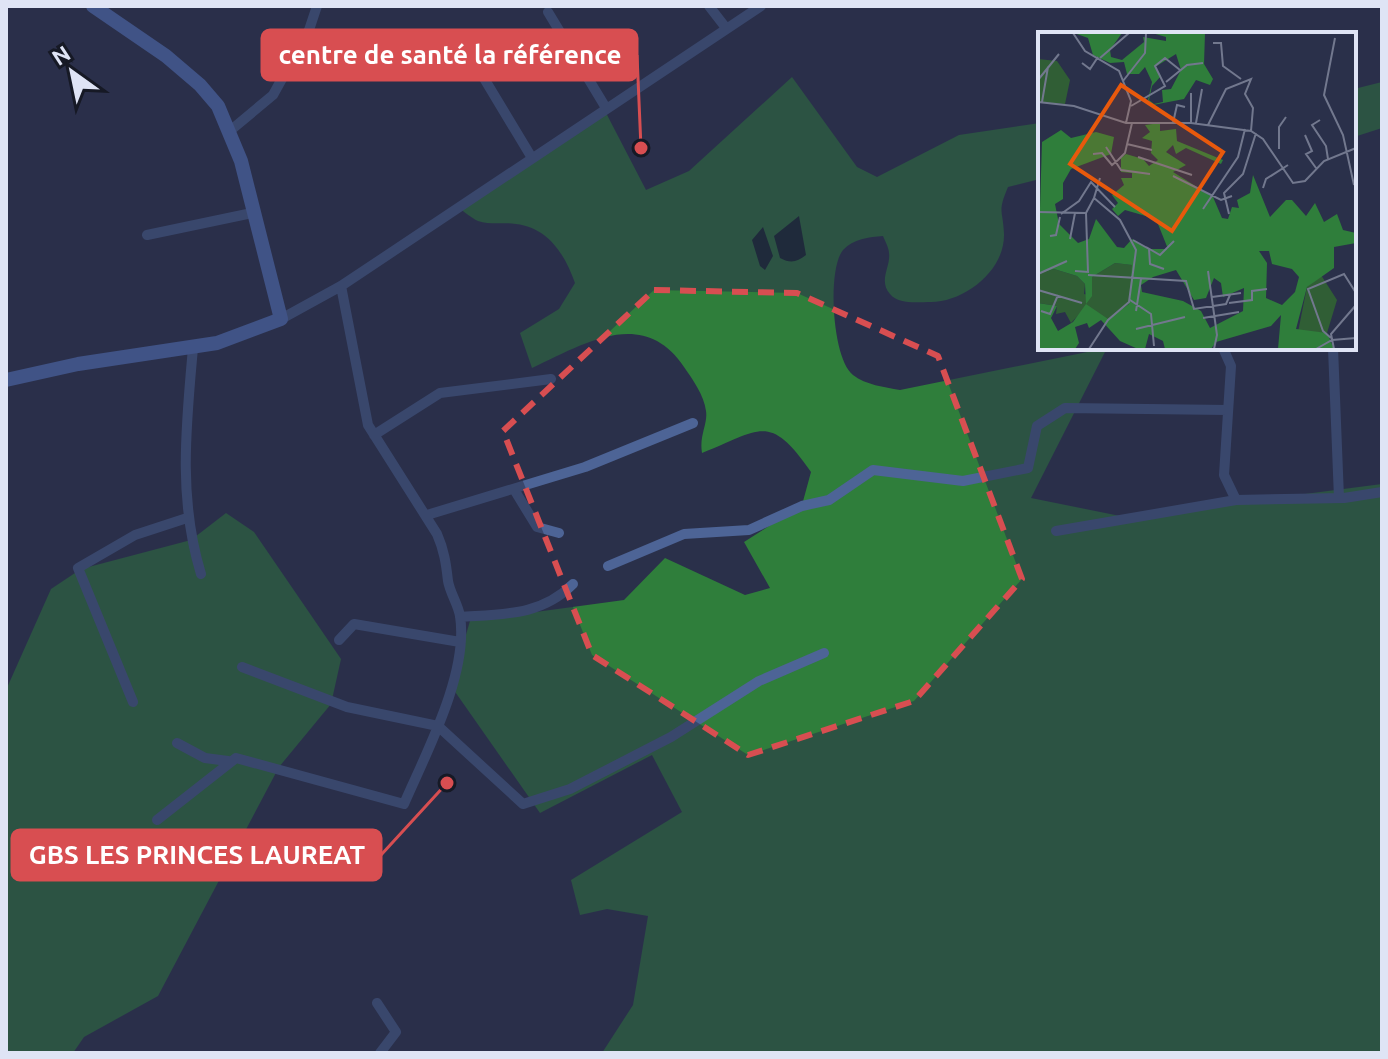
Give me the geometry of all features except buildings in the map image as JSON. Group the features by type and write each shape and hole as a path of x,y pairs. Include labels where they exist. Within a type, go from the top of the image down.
{"street":[{"path":"231,130 273,95 309,30 317,6"},
{"path":"709,6 726,28"},
{"path":"6,380 78,364 193,348 252,333 281,319 341,286 761,6"},
{"path":"101,8 166,56 200,85 218,106 231,130 281,319"},
{"path":"548,12 606,108"},
{"path":"482,75 532,158"},
{"path":"147,235 252,213"},
{"path":"177,743 205,758 228,761 245,759 404,804 438,726 460,642 460,617 448,581 445,551 427,515 374,435 363,407 341,286"},
{"path":"193,348 186,423 187,518 201,574"},
{"path":"1224,350 1231,366 1224,475 1236,500"},
{"path":"1333,350 1339,498"},
{"path":"374,435 440,393 551,379"},
{"path":"608,566 684,534 749,530 802,506 829,500 873,470 963,481 1028,468 1037,426 1065,408 1228,410"},
{"path":"427,515 515,491 693,423"},
{"path":"515,491 537,527 559,533"},
{"path":"1056,531 1236,500 1339,498 1382,492"},
{"path":"133,702 78,568 135,535 187,518"},
{"path":"460,617 515,613 542,607 573,584"},
{"path":"339,640 354,624 460,642"},
{"path":"242,667 347,707 438,726 523,804 570,789 671,737 759,681 824,653"},
{"path":"157,820 202,787 228,761"},
{"path":"377,1003 396,1032 380,1053"}],"highlighted area":[{"path":"654,290 797,293 938,356 1022,579 914,701 748,755 592,655 503,431"}],"green space":[{"path":"792,77 857,167 877,177 959,135 1038,123 1038,180 1008,187 1002,207 1003,248 990,272 969,290 944,301 898,300 890,294 885,284 889,253 883,236 856,241 843,250 835,275 834,314 840,351 853,375 869,383 900,390 1106,350 1031,498 1125,517 1382,484 1382,1053 602,1053 633,1005 648,916 607,909 580,915 571,880 682,812 652,755 540,813 451,686 470,621 624,600 665,558 745,595 770,588 744,542 802,505 811,472 785,440 763,431 702,453 706,416 701,393 668,349 650,338 632,334 592,341 532,368 520,333 559,309 575,283 571,273 554,244 538,231 516,224 478,221 457,207 605,111 646,190 689,171"},
{"path":"1382,82 1382,128 1356,136 1356,88"},
{"path":"226,513 254,532 341,659 331,704 279,767 158,996 84,1037 73,1053 6,1053 6,690 51,589 81,569 191,540"}],"shaded area":[{"path":"799,216 806,255 791,262 780,258 774,236"},
{"path":"763,227 773,256 765,270 760,266 752,240"}],"place":[{"name":"centre de santé la référence","path":"641,148"},
{"name":"GBS LES PRINCES LAUREAT","path":"447,783"}]}
